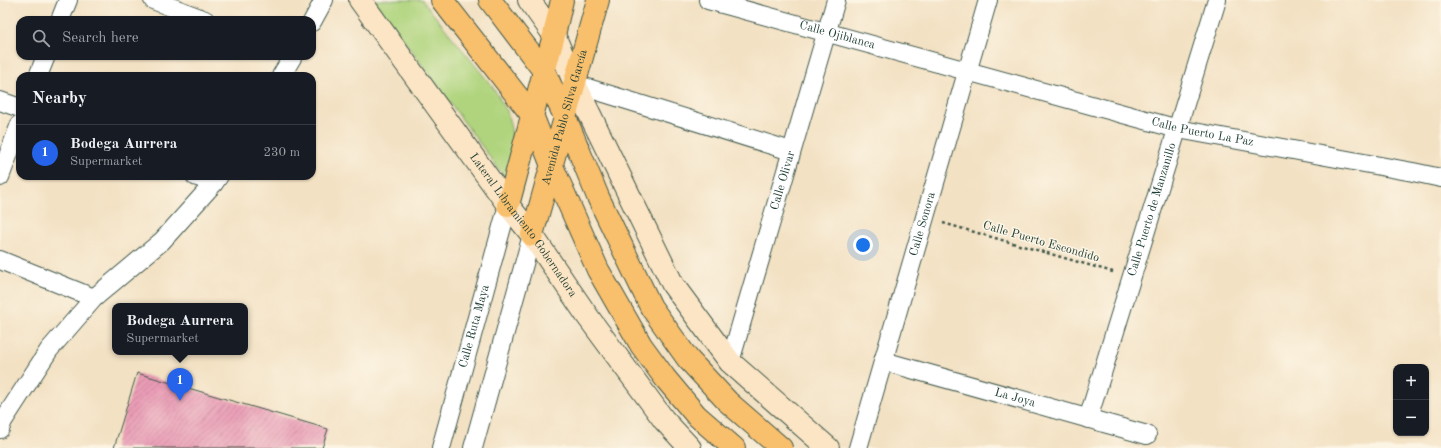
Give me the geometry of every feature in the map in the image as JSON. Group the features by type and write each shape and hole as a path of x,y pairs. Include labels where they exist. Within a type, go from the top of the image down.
{"main road":[{"path":"442,0 532,115 552,166 598,270 641,345 665,378 696,415 734,448"},
{"path":"490,0 544,71 598,197 652,307 688,359 728,402 781,448"},
{"path":"508,205 562,0"},
{"name":"Avenida Pablo Silva García","path":"532,235 598,0"}],"street":[{"path":"62,16 68,0"},
{"path":"154,0 195,16"},
{"path":"315,16 324,0"},
{"name":"Lateral Libramiento Gobernadora","path":"360,0 508,205 532,235 588,317 637,384 664,420 690,448"},
{"path":"529,0 554,34 575,84 673,285 730,362 828,448"},
{"name":"Calle Ojiblanca","path":"708,0 967,71"},
{"name":"Calle Olivar","path":"730,362 836,0"},
{"name":"Calle Sonora","path":"858,448 988,0"},
{"name":"Calle Puerto de Manzanillo","path":"1088,419 1218,0"},
{"path":"40,72 44,60"},
{"path":"283,72 291,60"},
{"name":"Calle Puerto La Paz","path":"967,71 1178,129 1441,178"},
{"path":"575,84 791,151"},
{"path":"0,101 16,107"},
{"path":"0,177 16,135"},
{"path":"1,423 49,350 94,298 162,241 216,180"},
{"name":"Calle Ruta Maya","path":"441,448 508,205"},
{"path":"473,448 532,235"},
{"path":"0,260 94,298"},
{"name":"La Joya","path":"883,361 1147,435"}],"path":[{"name":"Calle Puerto Escondido","path":"925,218 1132,278"}],"green space":[{"path":"374,0 422,0 492,86 507,111 512,133 511,156 506,179"}],"building":[{"path":"137,373 328,429 322,448 114,448"}],"place":[{"name":"Bodega Aurrera","path":"180,401"}]}
